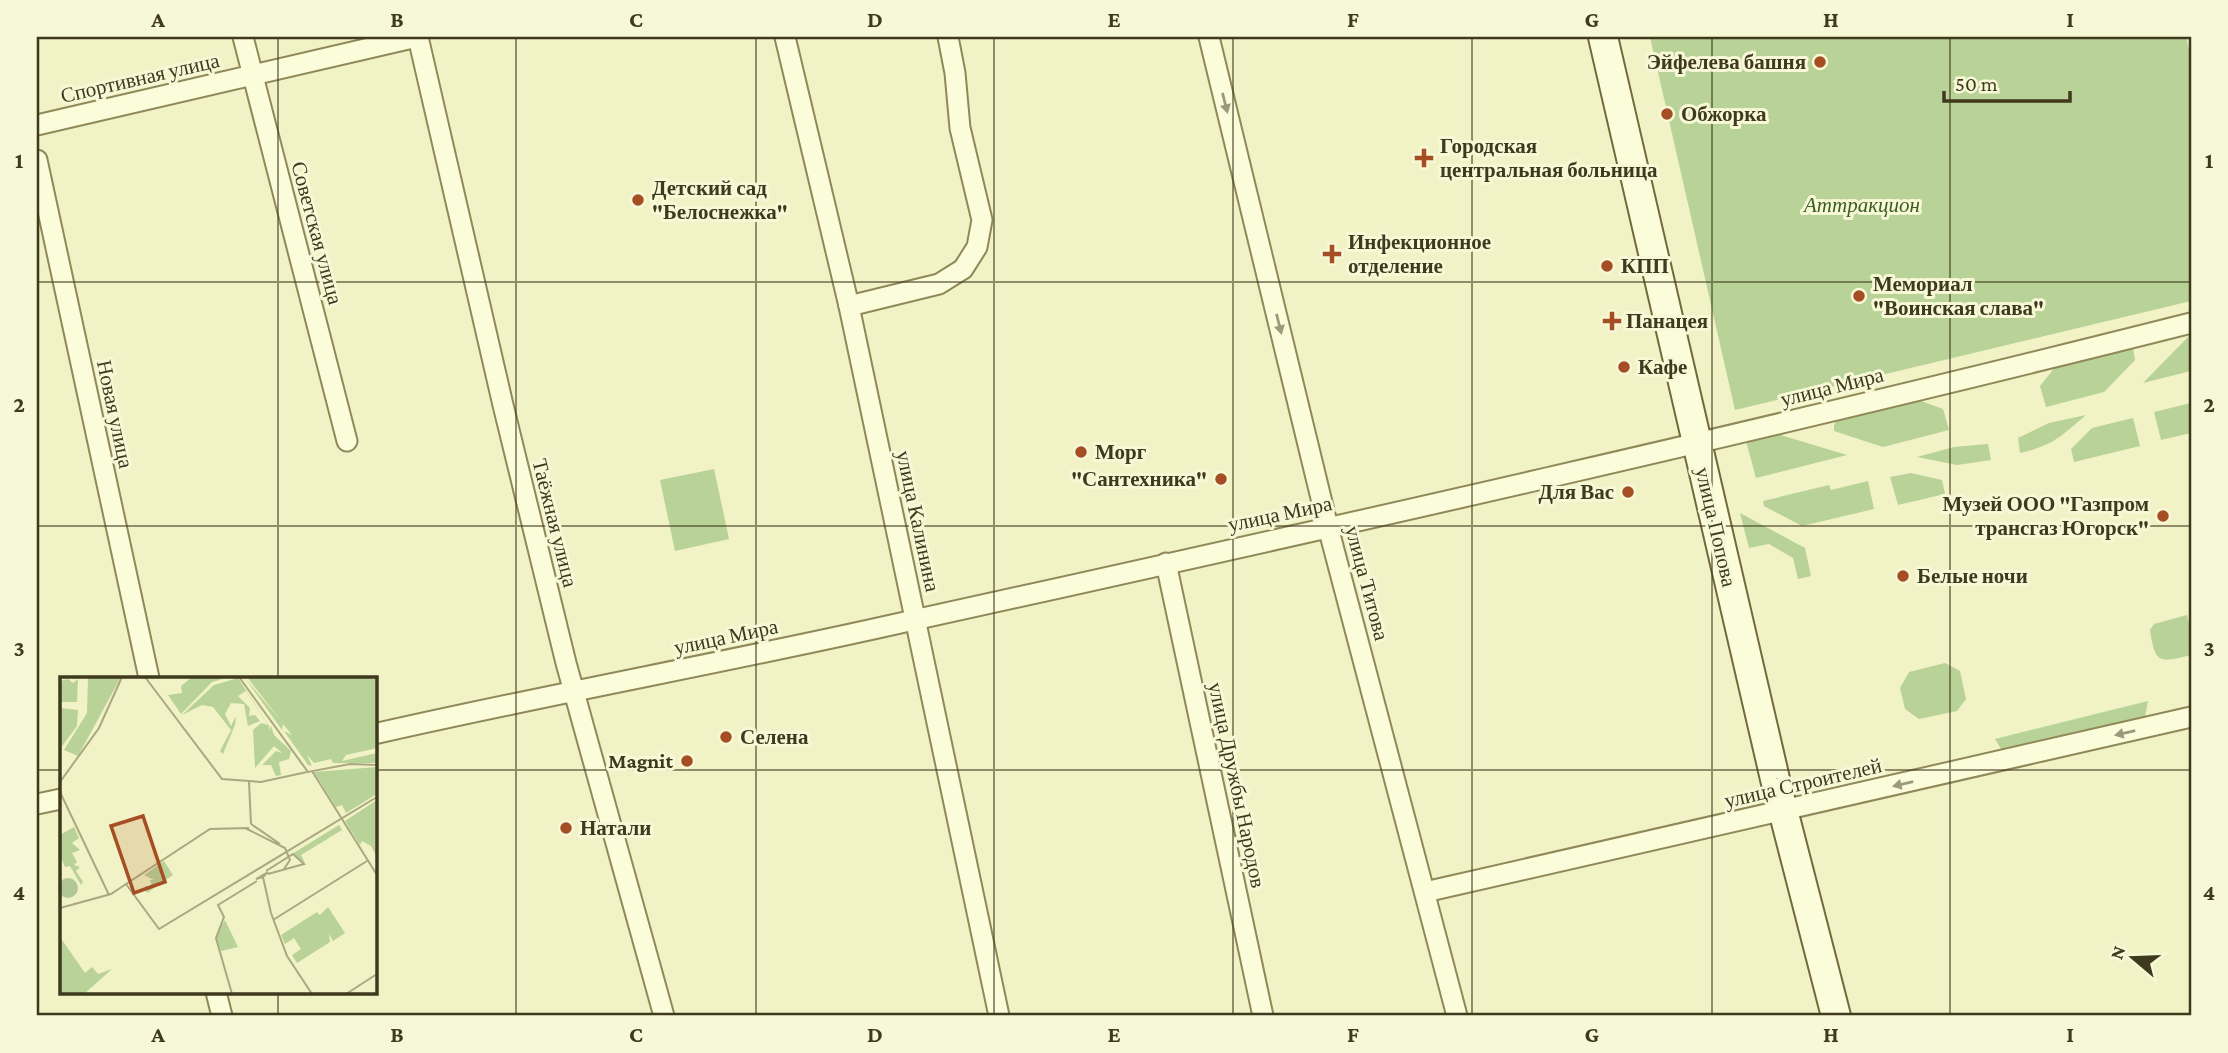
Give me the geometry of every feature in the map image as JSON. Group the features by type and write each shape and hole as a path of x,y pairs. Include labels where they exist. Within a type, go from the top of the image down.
{"street":[{"name":"Советская улица","path":"243,37 347,441"},
{"name":"Спортивная улица","path":"37,125 418,37"},
{"name":"Таёжная улица","path":"418,37 499,391 573,691 664,1016"},
{"name":"улица Калинина","path":"785,37 849,306 999,1016"},
{"path":"849,306 940,284 963,269 977,247 982,219 960,128 955,73 948,37"},
{"name":"улица Титова","path":"1209,37 1328,527 1457,1016"},
{"name":"улица Попова","path":"1603,37 1695,442 1783,811 1836,1016"},
{"name":"Новая улица","path":"37,160 149,677"},
{"name":"улица Мира","path":"376,734 916,620 1328,527 2191,323"},
{"name":"улица Дружбы Народов","path":"1166,563 1263,1016"},
{"name":"улица Строителей","path":"1425,892 2191,717"},
{"path":"37,804 60,799"},
{"path":"216,993 222,1016"}],"green space":[{"name":"Аттракцион","path":"1650,37 2186,37 2191,58 2191,301 1735,410"},
{"path":"2191,334 2191,371 2143,383"},
{"path":"2133,348 2135,360 2104,392 2046,407 2040,386 2056,366"},
{"path":"1918,400 1943,409 1949,430 1883,447 1834,431 1837,419"},
{"path":"2191,403 2191,433 2161,440 2154,412"},
{"path":"2086,415 2056,439 2020,453 2018,438 2049,423"},
{"path":"2133,418 2140,446 2074,462 2071,449 2092,428"},
{"path":"1777,434 1847,455 1756,478 1746,441"},
{"path":"1988,444 1991,460 1957,465 1917,457 1954,447"},
{"path":"714,469 729,539 675,551 660,480"},
{"path":"1911,473 1942,480 1945,494 1898,505 1890,477"},
{"path":"1868,481 1874,509 1802,526 1764,506 1763,501 1829,485 1831,490"},
{"path":"1740,513 1805,548 1811,576 1798,579 1793,558 1769,544 1749,548"},
{"path":"2187,615 2191,632 2191,655 2165,660 2160,658 2154,649 2150,630 2154,624"},
{"path":"1945,663 1960,671 1966,699 1957,711 1919,719 1905,709 1900,688 1909,672"},
{"path":"2148,701 2145,717 2008,748 2001,749 1995,739"}],"place":[{"name":"Эйфелева башня","path":"1820,62"},
{"name":"Обжорка","path":"1667,114"},
{"name":"Городская центральная больница","path":"1424,158"},
{"name":"Детский сад \"Белоснежка\"","path":"638,200"},
{"name":"Инфекционное отделение","path":"1332,254"},
{"name":"КПП","path":"1607,266"},
{"name":"Мемориал \"Воинская слава\"","path":"1859,296"},
{"name":"Панацея","path":"1612,321"},
{"name":"Кафе","path":"1624,367"},
{"name":"Морг","path":"1081,452"},
{"name":"\"Сантехника\"","path":"1221,479"},
{"name":"Для Вас","path":"1628,492"},
{"name":"Музей ООО \"Газпром трансгаз Югорск\"","path":"2163,516"},
{"name":"Белые ночи","path":"1903,576"},
{"name":"Селена","path":"726,737"},
{"name":"Magnit","path":"687,761"},
{"name":"Натали","path":"566,828"}]}
